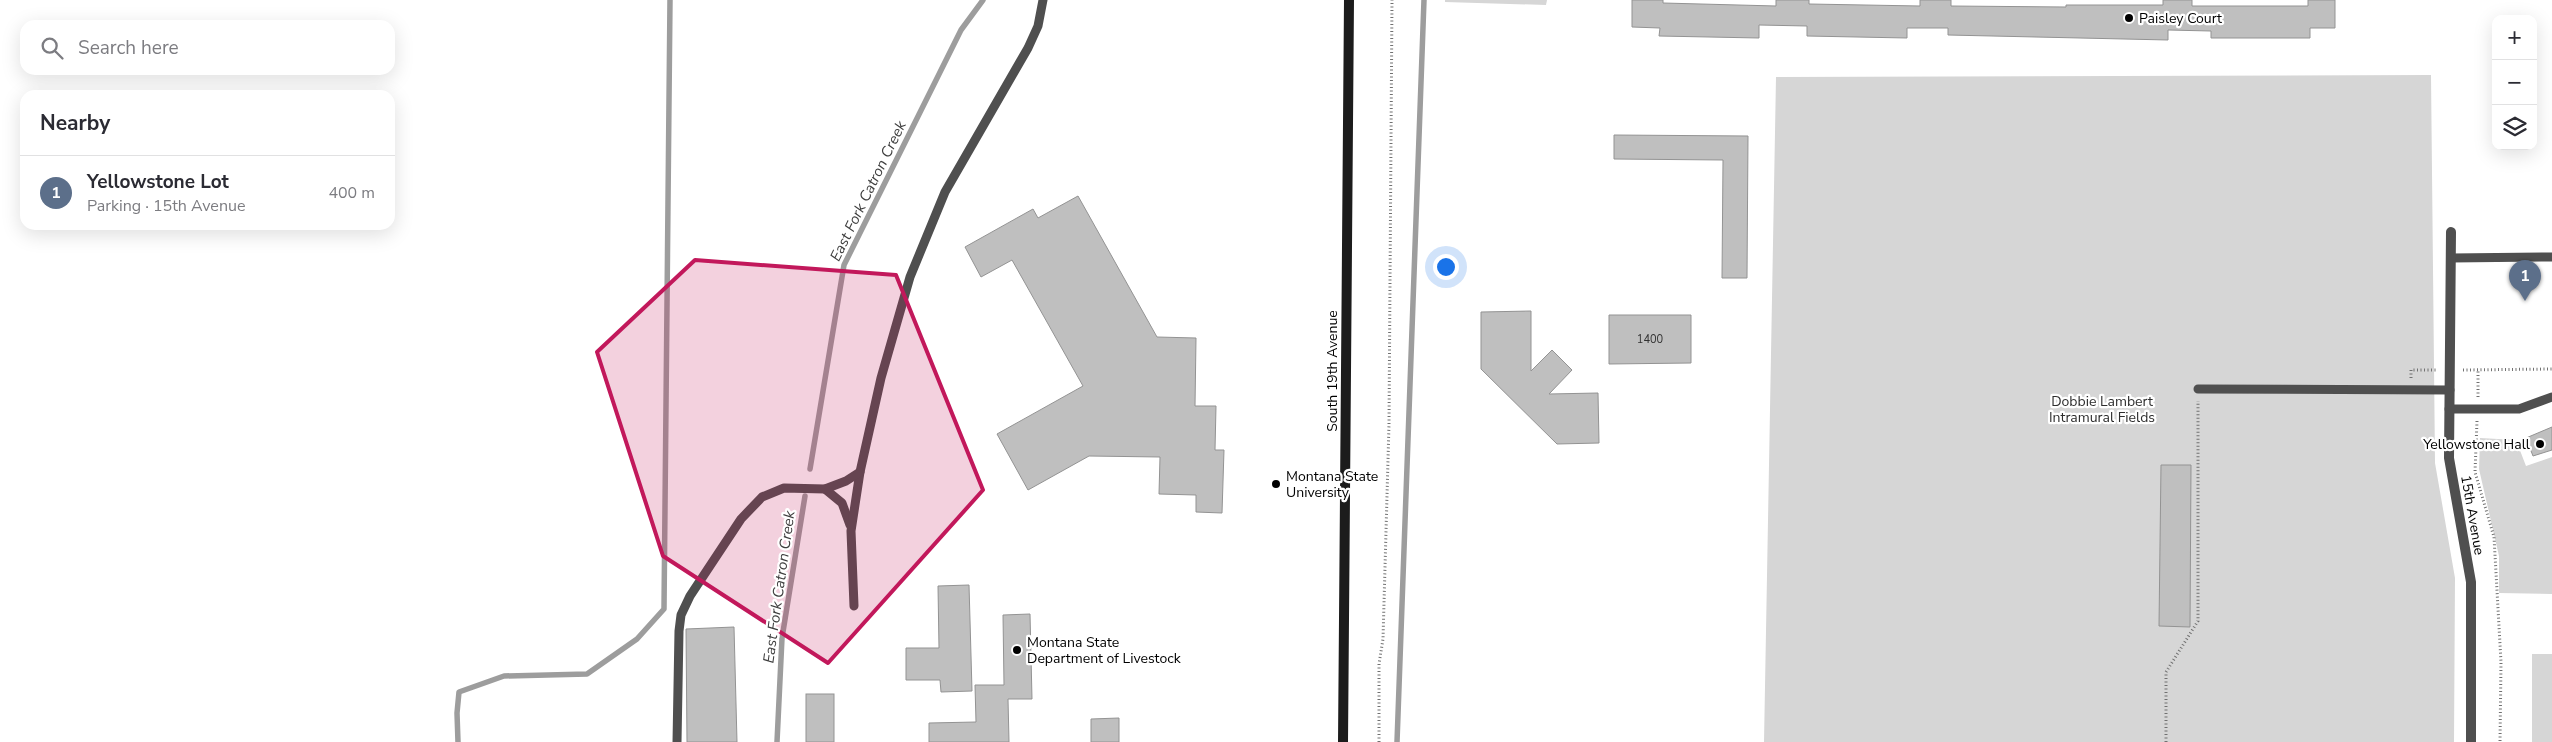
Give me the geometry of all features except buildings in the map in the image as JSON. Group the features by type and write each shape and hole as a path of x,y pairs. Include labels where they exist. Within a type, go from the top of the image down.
{"main road":[{"name":"South 19th Avenue","path":"1343,742 1349,0"}],"street":[{"name":"15th Avenue","path":"2451,232 2449,458 2471,582 2471,742"}],"lane":[{"path":"851,531 860,472 895,324 926,234 962,161 1012,80 1038,26 1044,0"},
{"path":"2451,258 2552,257"},
{"path":"2198,389 2450,390"},
{"path":"2449,410 2519,410 2552,397"},
{"path":"677,742 681,615 690,596 741,520 762,497 784,488 825,489 846,481 860,472"},
{"path":"825,489 842,503 849,518 854,606"}],"path":[{"path":"1379,742 1379,664 1383,639 1390,399 1392,0"},
{"path":"2411,390 2411,370 2552,369"},
{"path":"2478,370 2475,472 2494,537 2501,662 2500,742"},
{"path":"2166,742 2166,672 2198,621 2198,389"}],"highlighted area":[{"path":"695,260 896,275 983,490 828,663 663,556 597,352"}],"green space":[{"path":"1445,0 1547,0 1546,5 1445,2"},
{"name":"Dobbie Lambert Intramural Fields","path":"2431,75 2435,463 2455,578 2454,742 1764,742 1776,77"},
{"path":"2480,438 2516,440 2526,466 2552,457 2552,594 2499,593 2499,556 2479,469"},
{"path":"2532,654 2552,654 2552,742 2532,742"}],"waterway":[{"path":"458,742 457,713 459,692 504,676 587,674 637,639 664,609 670,0"},
{"name":"East Fork Catron Creek","path":"810,469 844,265 961,30 983,0"},
{"path":"1397,742 1424,0"},
{"name":"East Fork Catron Creek","path":"777,742 782,638 805,496"}],"place":[{"name":"Paisley Court","path":"2129,18"},
{"name":"Yellowstone Lot","path":"2525,301"},
{"name":"Yellowstone Hall","path":"2540,444"},
{"name":"Montana State University","path":"1276,484"},
{"name":"Montana State Department of Livestock","path":"1017,650"}]}
